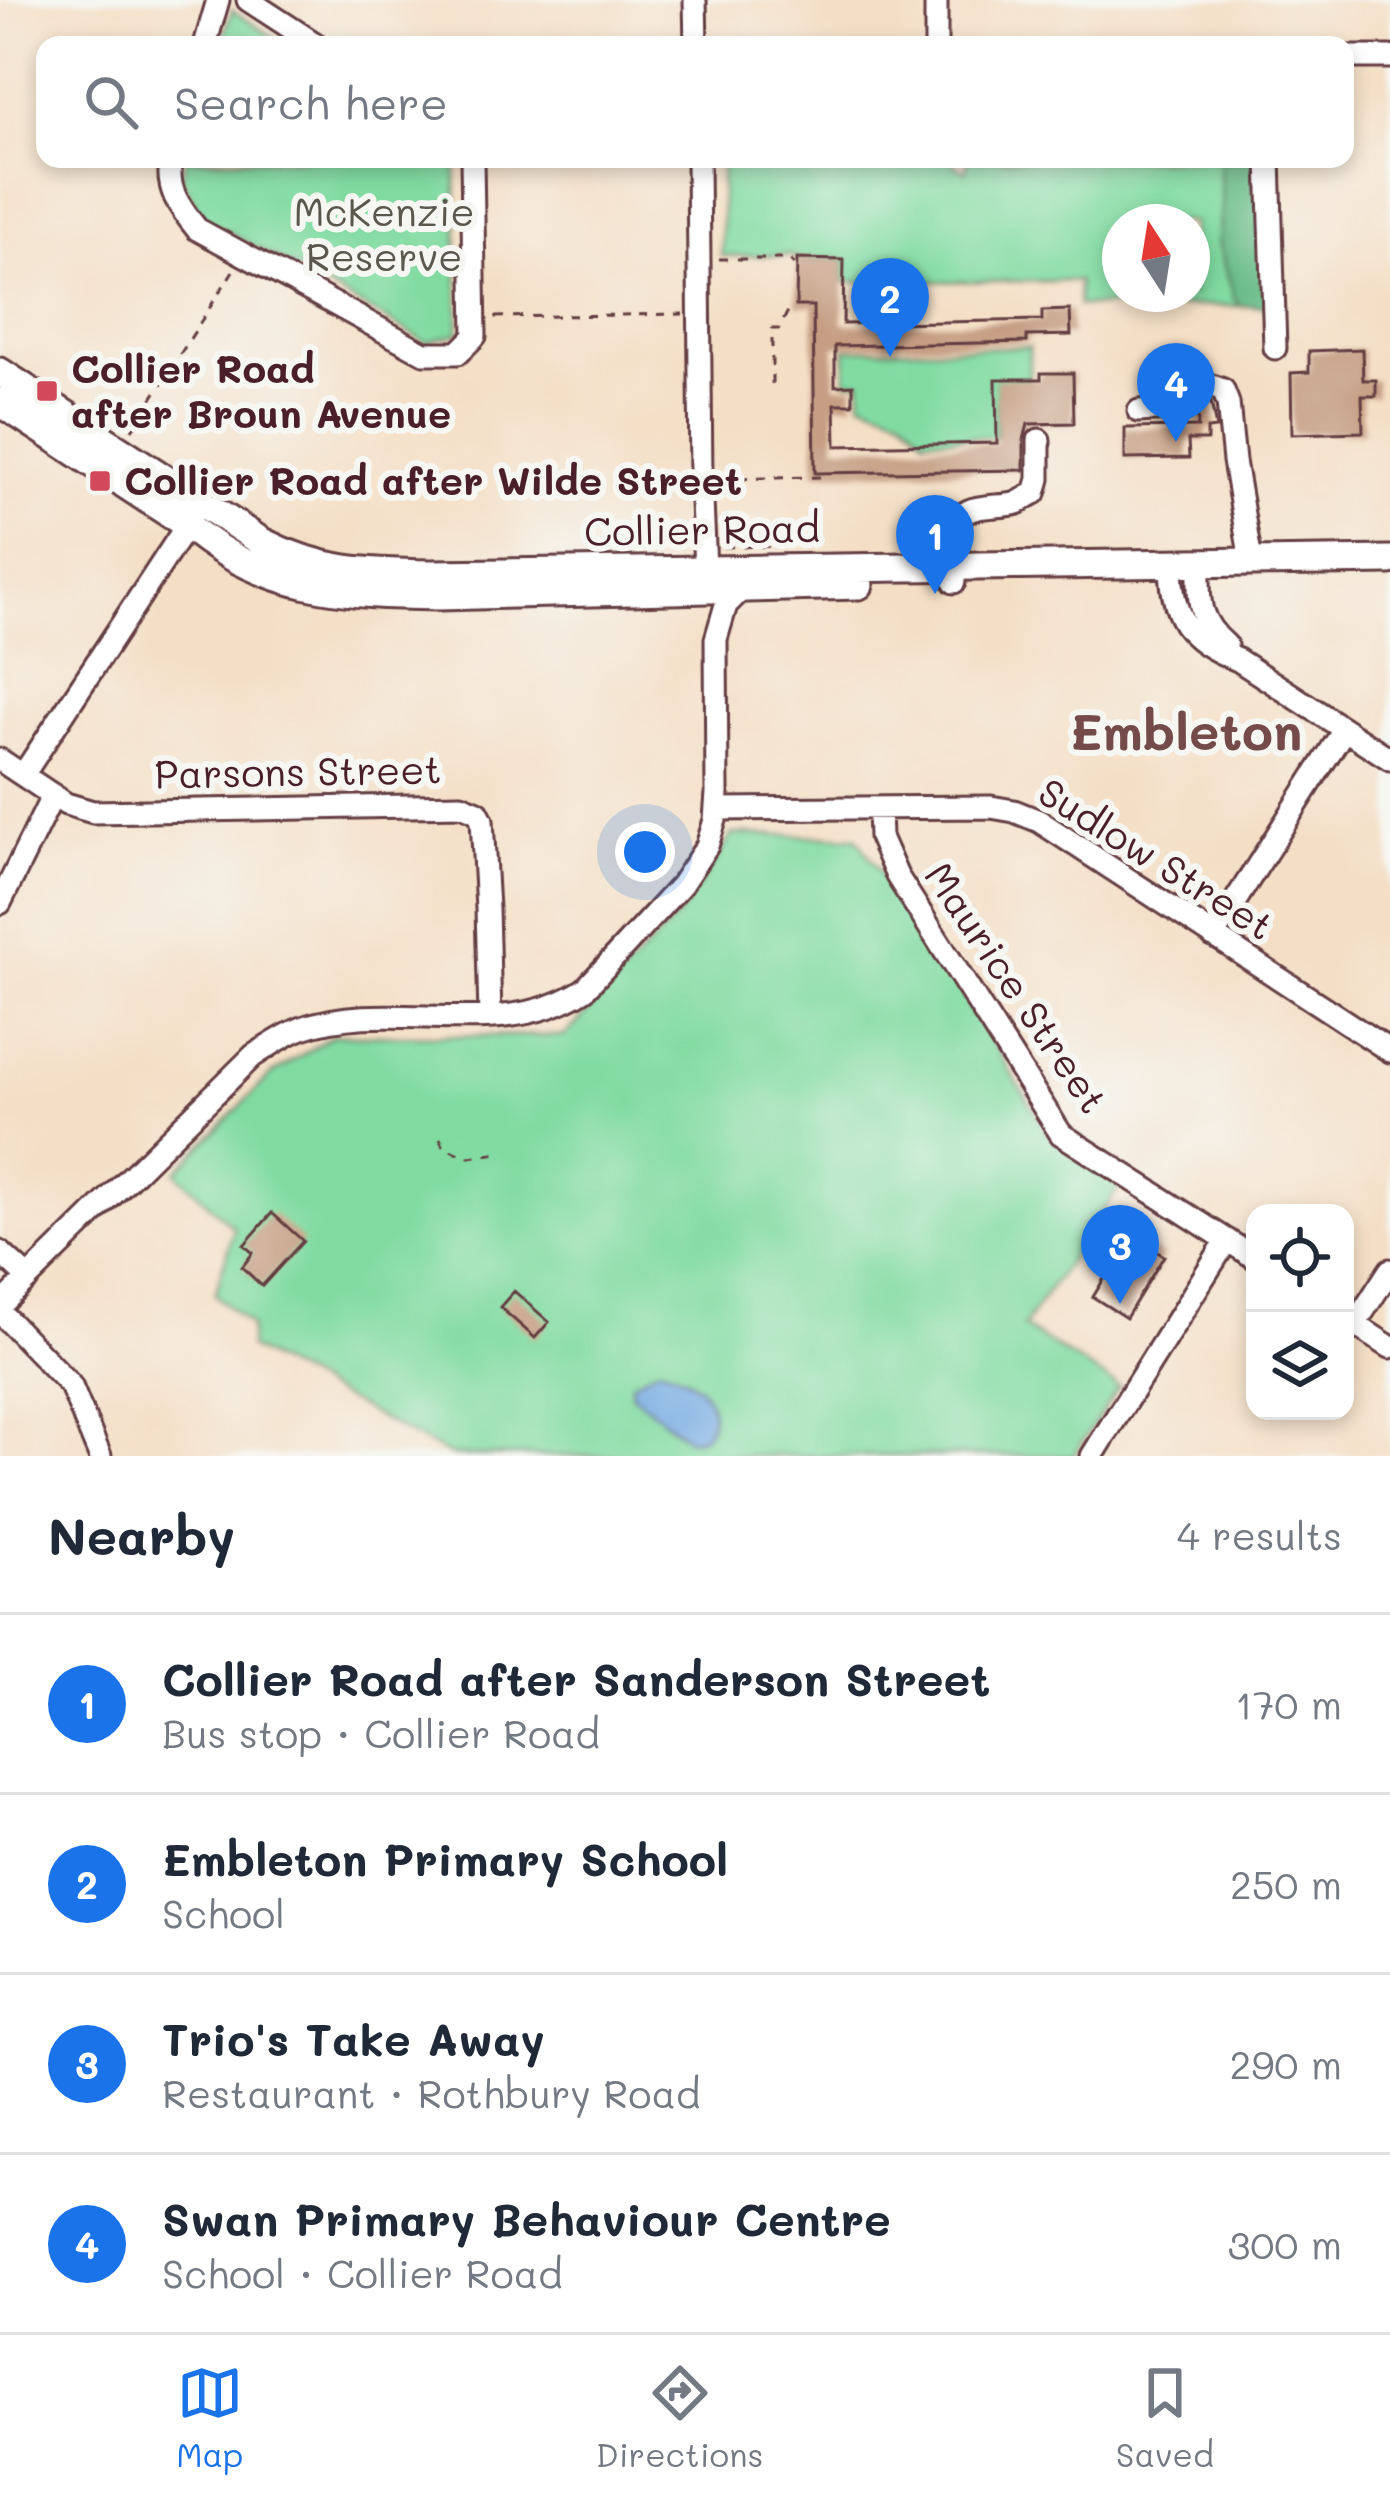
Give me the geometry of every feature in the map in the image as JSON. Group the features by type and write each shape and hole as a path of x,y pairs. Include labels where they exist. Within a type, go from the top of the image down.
{"main road":[{"name":"Collier Road","path":"0,372 192,513 213,548 240,563 306,586 340,592 439,596 696,580 1185,570 1390,575"},
{"name":"Collier Road","path":"0,401 192,513"},
{"name":"Collier Road","path":"1185,570 1250,562 1390,560"},
{"name":"Collier Road","path":"696,580 741,590 954,574"}],"street":[{"path":"208,36 218,0"},
{"path":"248,0 303,36"},
{"path":"695,0 696,36"},
{"path":"936,0 936,36"},
{"path":"1354,57 1390,57"},
{"path":"169,168 167,175 178,206 197,229 424,353 458,353 475,336 472,168"},
{"path":"698,168 702,314 696,580 699,602 716,639"},
{"path":"1269,168 1275,348"},
{"path":"1139,411 1169,410 1177,395 1192,385 1205,382 1222,390 1228,404 1250,562"},
{"path":"954,574 957,519 982,506 1018,502 1035,493 1039,440"},
{"path":"22,775 192,513"},
{"path":"1185,570 1172,598 1188,628 1390,759"},
{"path":"100,1456 71,1386 0,1309 253,1056 274,1042 299,1029 370,1017 530,1014 585,989 681,885 707,846 716,809 716,639 724,608 741,590"},
{"path":"1213,936 1344,730"},
{"name":"Parsons Street","path":"0,760 66,804 93,812 461,805 478,812 490,1016"},
{"path":"0,903 52,795"},
{"name":"Sudlow Street","path":"716,809 991,807 1014,811 1039,821 1390,1051"},
{"name":"Maurice Street","path":"879,809 880,837 896,876 1061,1134 1246,1252"},
{"path":"1092,1456 1227,1240"},
{"path":"0,1252 27,1277"},
{"path":"1354,1316 1390,1270"},
{"path":"1354,1324 1390,1347"}],"path":[{"path":"129,435 243,254"},
{"path":"719,259 789,259 794,264"},
{"path":"772,384 772,329 779,329 788,311 795,310"},
{"path":"475,317 702,314"},
{"path":"701,479 820,477"},
{"path":"440,1138 444,1148 469,1156 499,1154"}],"green space":[{"path":"232,10 271,36 224,36"},
{"name":"McKenzie Reserve","path":"184,168 455,168 459,333 426,342 202,217 181,177"},
{"path":"721,168 960,168 966,172 967,168 1220,168 1218,240 1239,306 1210,306 1210,204 1102,204 1102,306 1078,306 1078,281 844,282 844,260 791,255 722,256"},
{"path":"1220,168 1269,168 1271,306 1239,306 1234,298 1218,240"},
{"path":"1029,347 1029,379 997,380 996,437 925,438 903,416 861,401 861,381 846,381 846,349"},
{"path":"733,834 856,837 956,983 1050,1136 1122,1183 1023,1327 1119,1387 1073,1456 451,1456 249,1348 250,1325 215,1295 234,1228 176,1172 271,1075 333,1035 565,1036 682,911"}],"water":[{"path":"659,1367 683,1376 709,1400 711,1422 705,1435 686,1438 631,1393 632,1383"}],"building":[{"path":"797,259 844,260 843,324 1042,320 1042,311 1070,310 1071,335 1027,336 1027,342 835,346 835,386 853,385 853,404 835,404 836,446 997,443 996,379 1041,379 1041,373 1073,373 1074,423 1028,424 1024,470 815,473 813,306 796,306"},
{"path":"1362,349 1363,380 1376,380 1376,396 1362,396 1363,432 1292,434 1291,373 1309,372 1309,351"},
{"path":"1197,399 1211,402 1216,428 1207,429 1207,440 1188,440 1189,458 1125,459 1125,428 1198,427"},
{"path":"272,1213 303,1241 262,1286 242,1267 253,1253 244,1245"},
{"path":"1112,1224 1164,1256 1126,1318 1093,1297 1113,1264 1094,1252"},
{"path":"514,1291 549,1322 535,1338 500,1307"}],"place":[{"name":"Embleton Primary School","path":"890,357"},
{"name":"Collier Road after Broun Avenue","path":"47,391"},
{"name":"Swan Primary Behaviour Centre","path":"1176,442"},
{"name":"Collier Road after Wilde Street","path":"100,481"},
{"name":"Collier Road after Sanderson Street","path":"935,594"},
{"name":"Trio's Take Away","path":"1120,1304"}],"district":[{"name":"Embleton","path":"1186,732"}]}
